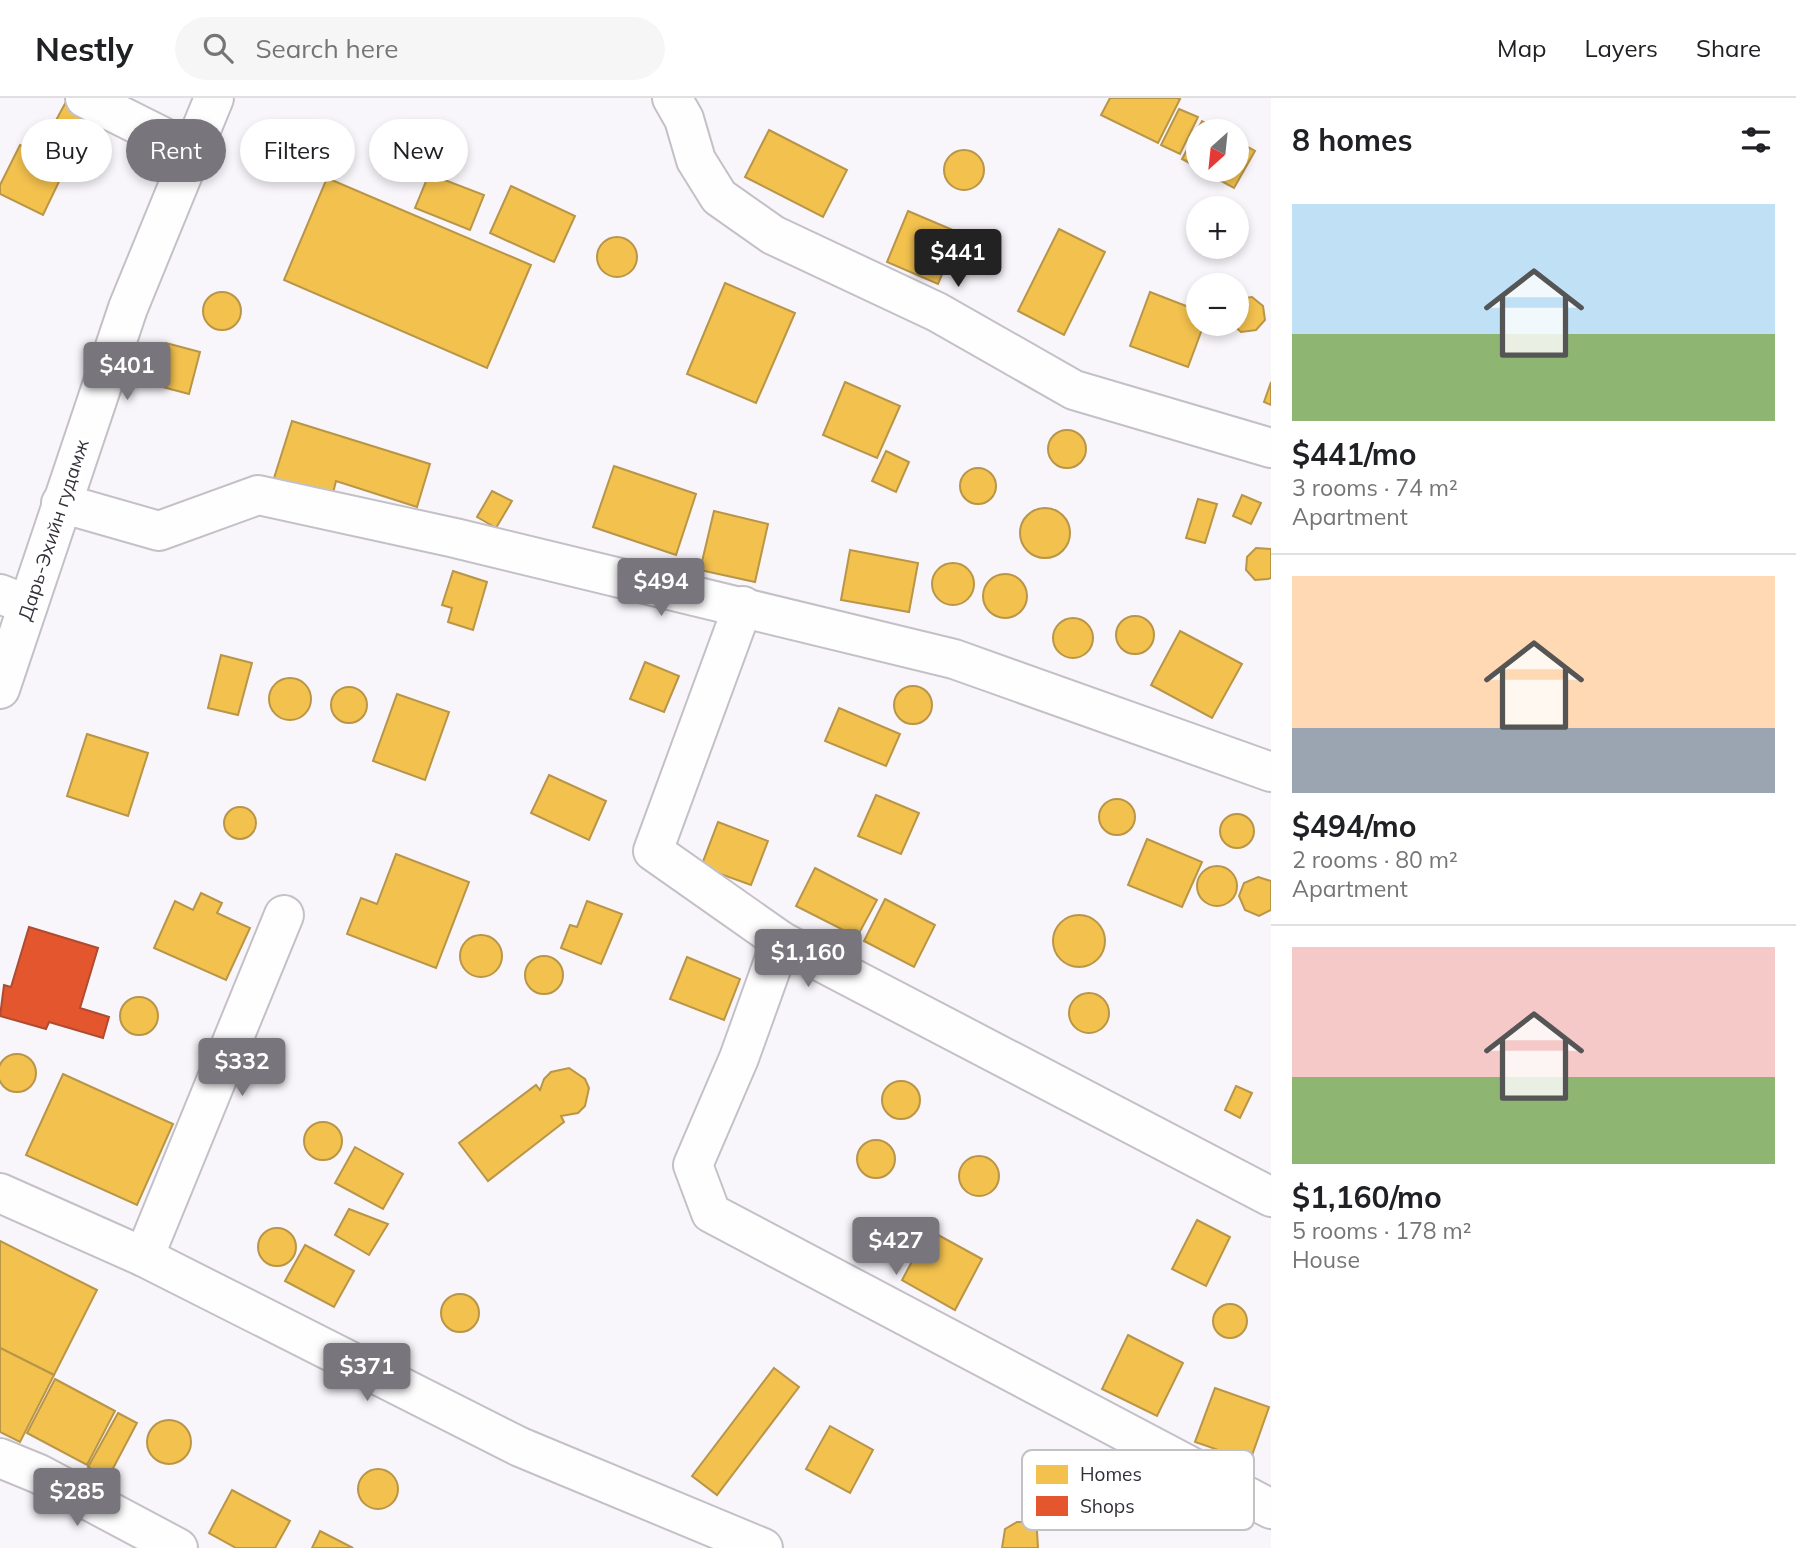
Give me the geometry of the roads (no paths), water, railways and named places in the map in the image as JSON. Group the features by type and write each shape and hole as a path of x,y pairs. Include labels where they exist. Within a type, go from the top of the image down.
{"street":[{"path":"85,98 128,119"},
{"name":"Дарь-Эхийн гудамж","path":"205,119 214,98"},
{"path":"672,98 684,119 696,160 719,197 772,235 937,312 1074,390 1271,448"},
{"name":"Дарь-Эхийн гудамж","path":"0,689 14,599 61,503 128,309 178,182"},
{"path":"61,503 159,531 258,495 743,606 954,659 1271,772"},
{"path":"743,606 653,850 781,941 1271,1197"},
{"path":"144,1257 284,915"},
{"path":"781,941 739,1058 693,1165 711,1213 1159,1450"},
{"path":"0,1194 144,1257 520,1447 763,1548"},
{"path":"0,1458 39,1474 178,1548"},
{"path":"1254,1500 1271,1509"}]}
